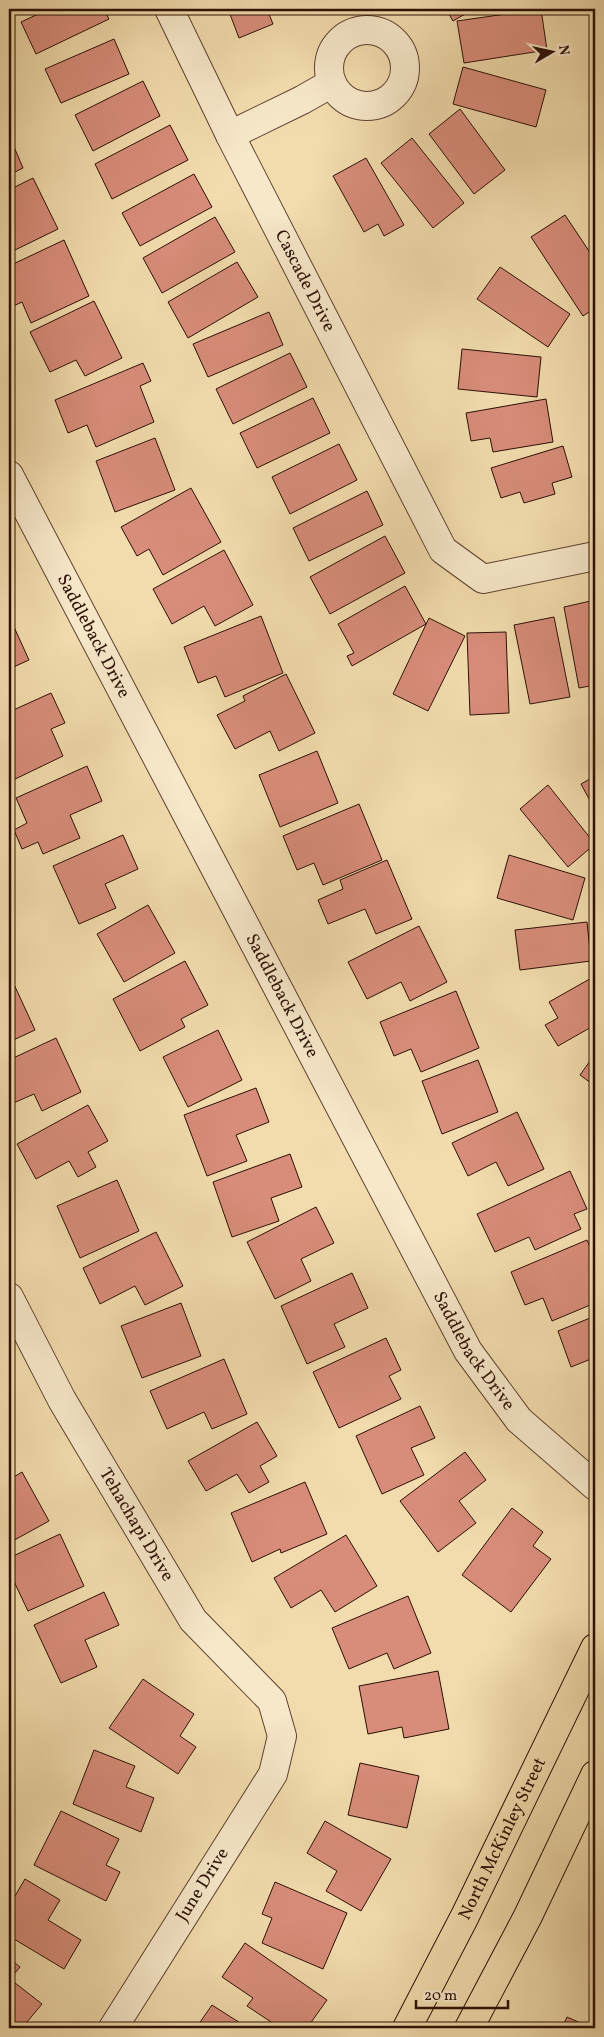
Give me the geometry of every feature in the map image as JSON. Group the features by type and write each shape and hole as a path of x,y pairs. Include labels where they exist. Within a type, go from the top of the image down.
{"main road":[{"name":"North McKinley Street","path":"407,2028 465,1916 595,1648"},
{"path":"470,2028 528,1916 595,1775"}],"street":[{"name":"Cascade Drive","path":"169,9 230,136 443,550 483,579 595,556"},
{"path":"230,136 332,84"},
{"name":"Saddleback Drive","path":"9,475 468,1351 520,1420 595,1486"},
{"name":"Tehachapi Drive","path":"9,1297 62,1400 193,1620 272,1701 282,1736"},
{"name":"June Drive","path":"113,2028 273,1774 282,1736"}],"building":[{"path":"49,9 104,9 109,19 36,54 21,22"},
{"path":"228,9 267,9 273,24 239,38"},
{"path":"446,9 474,9 453,21"},
{"path":"541,9 547,50 464,63 457,21"},
{"path":"114,39 129,74 61,103 45,69"},
{"path":"463,67 546,90 536,127 453,104"},
{"path":"143,81 160,116 93,151 75,115"},
{"path":"460,109 505,170 474,194 429,134"},
{"path":"170,125 188,160 112,199 95,164"},
{"path":"9,135 23,168 9,175"},
{"path":"412,138 464,203 433,228 381,163"},
{"path":"366,158 404,225 384,236 378,224 364,232 333,176"},
{"path":"194,174 212,207 140,246 122,213"},
{"path":"33,178 58,229 13,251 11,246 9,247 9,190"},
{"path":"565,215 595,260 595,308 583,316 531,237"},
{"path":"215,217 235,252 162,293 143,258"},
{"path":"64,240 89,296 31,323 22,302 9,308 9,266"},
{"path":"237,262 258,297 188,338 168,302"},
{"path":"500,267 570,314 548,347 477,299"},
{"path":"94,301 122,358 85,376 76,360 50,372 30,332"},
{"path":"269,312 283,345 208,377 193,344"},
{"path":"462,349 541,357 537,397 458,389"},
{"path":"290,353 307,387 233,424 216,389"},
{"path":"143,363 151,381 140,386 154,422 96,447 87,425 68,433 55,400"},
{"path":"313,398 330,433 257,468 240,433"},
{"path":"546,399 553,442 493,452 490,438 471,441 466,413"},
{"path":"155,438 175,490 115,512 96,461"},
{"path":"339,444 357,480 290,514 272,477"},
{"path":"563,446 572,477 552,483 555,494 524,503 520,492 501,498 491,468"},
{"path":"191,488 221,542 163,575 149,549 137,556 121,527"},
{"path":"367,491 383,525 309,561 293,528"},
{"path":"385,536 405,573 330,614 310,577"},
{"path":"224,550 253,605 215,626 204,606 172,624 153,589"},
{"path":"405,586 426,624 352,666 347,656 354,653 338,624"},
{"path":"595,600 595,685 579,688 564,607"},
{"path":"261,616 283,673 225,697 216,676 198,683 184,647"},
{"path":"554,617 570,697 530,704 514,625"},
{"path":"429,618 465,636 428,711 393,694"},
{"path":"14,627 29,660 9,669 9,629"},
{"path":"506,632 509,713 470,715 467,633"},
{"path":"286,674 315,733 279,751 270,731 235,749 217,715 245,701 243,696"},
{"path":"51,693 65,723 51,729 63,756 9,782 9,712"},
{"path":"317,751 338,803 280,827 259,775"},
{"path":"87,766 102,801 70,815 80,838 43,854 38,842 22,849 14,830 27,823 16,798"},
{"path":"595,776 595,810 581,784"},
{"path":"548,785 595,844 568,867 520,809"},
{"path":"359,804 382,860 323,885 314,863 297,870 283,836"},
{"path":"123,835 138,869 105,884 116,908 79,924 53,866"},
{"path":"509,855 585,878 573,920 497,898"},
{"path":"387,860 412,919 376,934 365,909 328,924 318,900 343,889 340,880"},
{"path":"148,905 175,953 124,982 97,934"},
{"path":"587,922 591,961 520,970 515,930"},
{"path":"419,926 447,982 410,1001 401,982 367,999 348,962"},
{"path":"185,961 208,1005 181,1019 185,1027 140,1051 113,999"},
{"path":"595,976 595,1025 558,1046 545,1025 558,1018 549,1002"},
{"path":"12,980 35,1030 9,1042 9,981"},
{"path":"456,991 479,1048 421,1072 411,1049 394,1056 380,1022"},
{"path":"218,1030 242,1080 188,1107 163,1057"},
{"path":"56,1038 81,1092 42,1111 34,1094 9,1105 9,1060"},
{"path":"595,1054 595,1086 580,1075"},
{"path":"478,1060 498,1112 442,1134 422,1081"},
{"path":"256,1088 269,1122 236,1135 247,1161 207,1176 184,1115"},
{"path":"88,1105 108,1141 88,1152 96,1167 78,1177 69,1161 36,1179 17,1144"},
{"path":"517,1112 544,1169 508,1186 496,1162 468,1176 452,1143"},
{"path":"290,1154 302,1187 271,1198 279,1221 232,1237 213,1182"},
{"path":"570,1171 587,1209 574,1214 581,1229 535,1250 529,1237 495,1252 477,1214"},
{"path":"117,1180 139,1231 80,1258 57,1206"},
{"path":"316,1207 334,1243 301,1259 311,1281 275,1299 247,1242"},
{"path":"156,1232 183,1286 145,1305 135,1286 100,1304 83,1268"},
{"path":"587,1240 595,1259 595,1303 552,1321 543,1298 525,1305 511,1272"},
{"path":"352,1273 368,1308 334,1324 345,1347 307,1364 281,1306"},
{"path":"181,1303 201,1356 142,1378 121,1326"},
{"path":"595,1316 595,1370 591,1359 571,1367 558,1331"},
{"path":"386,1338 401,1370 389,1376 401,1399 339,1428 313,1372"},
{"path":"224,1359 247,1414 212,1429 204,1412 167,1429 150,1391"},
{"path":"420,1406 435,1438 411,1448 424,1475 382,1494 356,1436"},
{"path":"257,1422 277,1456 260,1466 269,1482 249,1493 237,1474 206,1491 188,1461"},
{"path":"9,1431 15,1443 9,1446"},
{"path":"465,1452 486,1480 459,1501 476,1523 438,1552 400,1501"},
{"path":"22,1472 49,1521 9,1543 9,1480"},
{"path":"305,1482 327,1534 281,1553 280,1549 252,1562 231,1513"},
{"path":"512,1508 543,1532 533,1546 551,1559 511,1612 462,1575"},
{"path":"60,1534 84,1586 28,1611 9,1571 9,1558"},
{"path":"346,1535 377,1586 335,1612 321,1590 291,1608 274,1578"},
{"path":"104,1592 119,1625 85,1640 97,1667 61,1683 34,1625"},
{"path":"408,1596 431,1653 394,1669 387,1653 349,1669 332,1628"},
{"path":"438,1671 449,1729 404,1738 402,1727 368,1734 359,1686"},
{"path":"143,1679 194,1714 180,1736 196,1747 178,1774 109,1728"},
{"path":"94,1750 135,1766 126,1787 154,1798 141,1832 73,1804"},
{"path":"360,1763 419,1776 407,1828 348,1815"},
{"path":"61,1811 119,1839 106,1865 120,1872 106,1901 34,1865"},
{"path":"325,1821 391,1859 361,1911 326,1891 337,1871 307,1853"},
{"path":"25,1879 60,1900 48,1920 81,1940 64,1969 9,1936 9,1906"},
{"path":"275,1882 347,1913 323,1969 262,1943 272,1918 262,1914"},
{"path":"245,1943 327,2000 307,2028 280,2028 247,2006 253,1998 222,1977"},
{"path":"9,1958 20,1967 10,1979 42,2004 22,2028 9,2028"},
{"path":"595,1979 595,1998 589,1996"},
{"path":"212,2005 248,2028 196,2028"},
{"path":"567,2017 592,2028 562,2028"}]}
